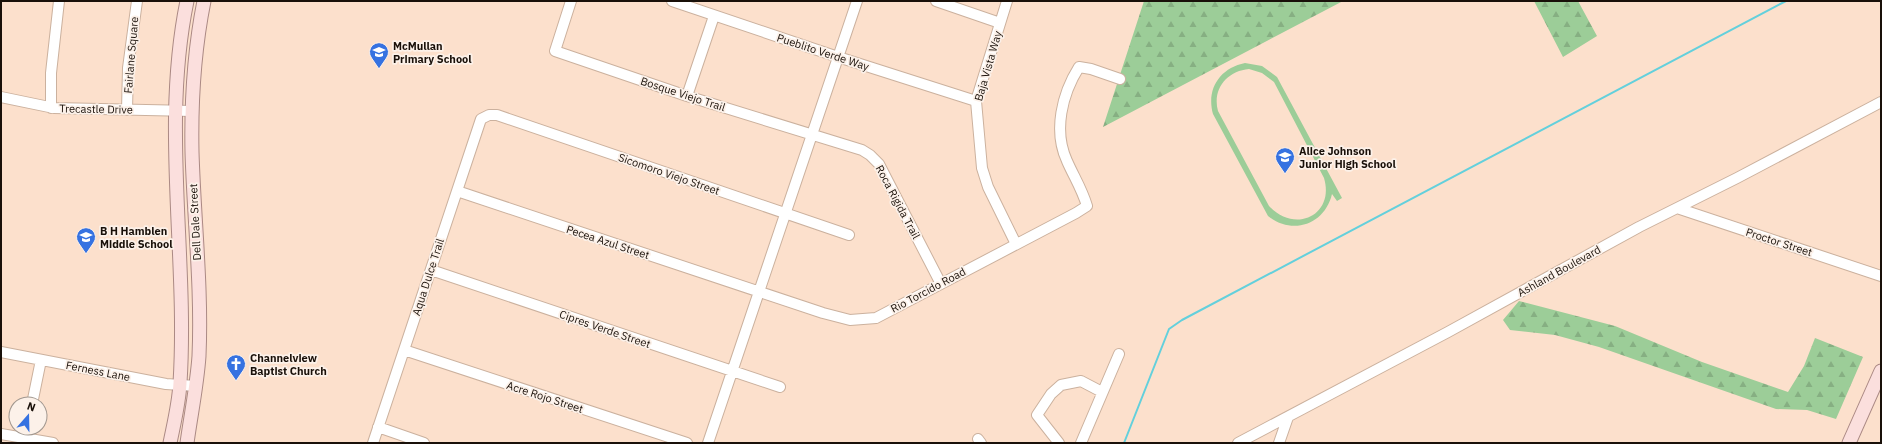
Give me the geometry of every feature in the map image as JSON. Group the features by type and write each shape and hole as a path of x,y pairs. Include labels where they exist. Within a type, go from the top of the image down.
{"main road":[{"name":"Dell Dale Street","path":"170,443 180,385 182,313 175,110 179,54 187,1"},
{"name":"Dell Dale Street","path":"187,443 196,386 199,339 192,111 195,56 202,2"},
{"path":"179,252 196,230"},
{"path":"1849,443 1881,371"}],"street":[{"path":"50,108 51,72 59,1"},
{"name":"Fairlane Square","path":"127,110 128,68 137,1"},
{"name":"Bosque Viejo Trail","path":"571,1 555,51 688,96 813,134"},
{"name":"Pueblito Verde Way","path":"672,1 838,57 976,101"},
{"path":"708,443 857,1"},
{"path":"936,1 1000,23"},
{"name":"Baja Vista Way","path":"1007,1 976,101 982,168 988,188 1016,244"},
{"path":"688,96 714,16"},
{"name":"Rio Torcido Road","path":"759,292 850,320 876,318 1076,213 1087,206 1083,192 1063,152 1060,137 1060,120 1063,104 1079,67 1092,69 1120,79"},
{"name":"Trecastle Drive","path":"1,97 50,108 192,111"},
{"name":"Ashland Boulevard","path":"1238,443 1677,208 1881,102"},
{"name":"Sicomoro Viejo Street","path":"489,116 497,115 786,214 849,234"},
{"name":"Aqua Dulce Trail","path":"372,443 481,119 489,116"},
{"name":"Roca Rigida Trail","path":"813,134 862,150 880,164 941,284"},
{"name":"Pecea Azul Street","path":"457,191 759,292"},
{"name":"Proctor Street","path":"1677,208 1881,276"},
{"name":"Cipres Verde Street","path":"430,270 780,387"},
{"name":"Acre Rojo Street","path":"404,350 687,443"},
{"name":"Ferness Lane","path":"1,352 180,385 196,386"},
{"path":"1081,443 1119,354"},
{"path":"34,396 41,360"},
{"path":"1059,443 1037,415 1051,394 1061,385 1081,381 1102,392"},
{"path":"1279,443 1288,417"},
{"path":"378,427 424,443"},
{"path":"26,436 53,443"}],"green space":[{"path":"1144,1 1343,1 1103,127"},
{"path":"1534,1 1578,1 1597,36 1563,57"},
{"path":"1245,63 1262,66 1277,77 1342,198 1337,201 1332,194 1323,213 1307,224 1297,226 1288,225 1278,222 1268,216 1213,114 1211,105 1213,88 1222,75 1236,66","holes":["1249,69 1262,73 1274,82 1324,178 1326,191 1324,202 1318,211 1301,219 1290,219 1279,214 1269,206 1218,111 1217,95 1223,82 1228,77 1241,70"]},
{"path":"1519,301 1615,326 1702,362 1788,392 1804,366 1815,338 1863,357 1836,419 1807,410 1776,409 1599,347 1555,335 1510,330 1503,320"}],"waterway":[{"path":"1124,443 1169,329 1182,320 1786,1"}],"place":[{"name":"McMullan Primary School","path":"379,69"},
{"name":"Alice Johnson Junior High School","path":"1285,174"},
{"name":"B H Hamblen Middle School","path":"86,254"},
{"name":"Channelview Baptist Church","path":"236,381"}]}
